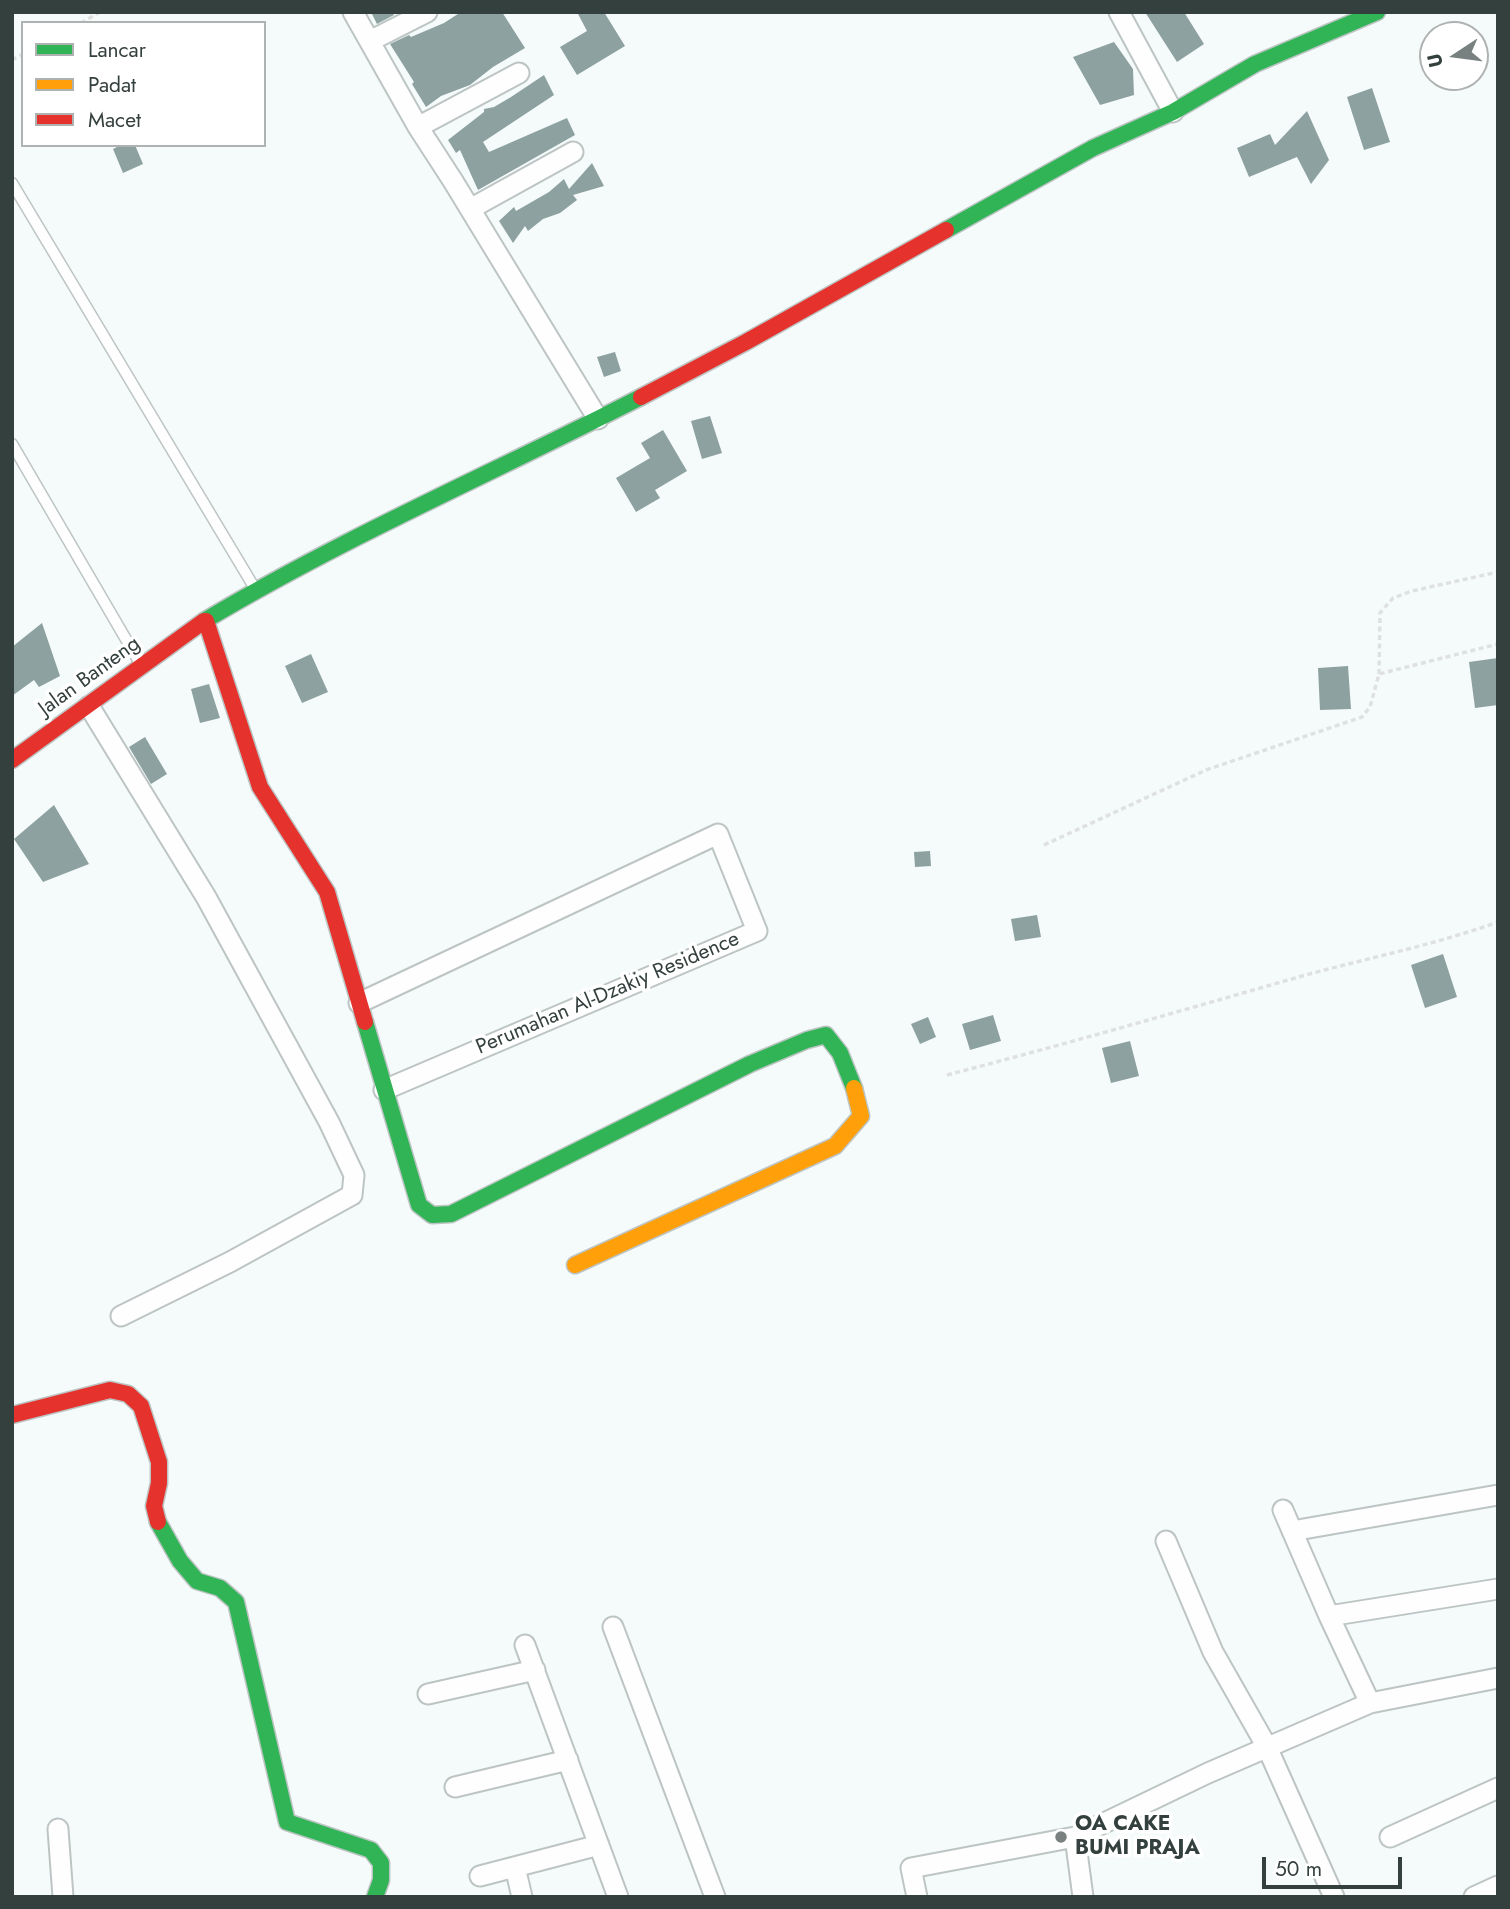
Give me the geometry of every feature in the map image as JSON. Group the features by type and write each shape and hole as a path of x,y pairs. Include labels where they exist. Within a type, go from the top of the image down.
{"street":[{"path":"353,12 418,127 598,419"},
{"path":"370,41 427,12"},
{"path":"1119,12 1173,112"},
{"name":"Jalan Banteng","path":"14,755 89,706 199,625 256,590 336,547 598,419 746,342 1093,148 1173,112 1255,64 1368,14"},
{"path":"418,127 519,73"},
{"path":"470,209 573,152"},
{"path":"199,625 260,787 327,892 419,1205 432,1215 451,1214 750,1064 807,1040 826,1035 836,1044 853,1086 861,1116 835,1146 575,1265"},
{"path":"89,706 206,897 354,1175 352,1195 230,1262 121,1316"},
{"name":"Perumahan Al-Dzakiy Residence","path":"359,1003 718,834 757,931 384,1090"},
{"path":"12,1415 110,1390 128,1394 141,1406 159,1462 159,1483 154,1506 158,1524 180,1561 197,1581 220,1588 236,1602 286,1822 371,1850 381,1863 381,1880 375,1897"},
{"path":"1292,1531 1498,1496"},
{"path":"1283,1510 1370,1703"},
{"path":"1166,1541 1213,1652 1267,1747 1334,1897"},
{"path":"1329,1616 1498,1589"},
{"path":"613,1627 715,1897"},
{"path":"525,1646 618,1897"},
{"path":"428,1694 535,1670"},
{"path":"917,1897 912,1868 1075,1837 1208,1773 1370,1703 1498,1678"},
{"path":"455,1787 568,1760"},
{"path":"1390,1837 1498,1788"},
{"path":"58,1829 63,1897"},
{"path":"1075,1837 1083,1897"},
{"path":"480,1876 599,1845"},
{"path":"515,1867 522,1897"},
{"path":"1474,1897 1498,1886"}],"lane":[{"path":"12,183 256,590"},
{"path":"12,444 142,666"}],"path":[{"path":"84,21 100,12"},
{"path":"1044,845 1206,770 1362,717 1370,707 1379,674 1380,613 1392,598 1498,572"},
{"path":"1379,674 1498,644"},
{"path":"947,1075 1089,1038 1344,965 1450,939 1498,922"}],"building":[{"path":"371,12 392,12 394,15 377,24"},
{"path":"461,12 502,12 525,48 470,85 441,96 426,107 390,44 444,23"},
{"path":"577,12 604,12 625,46 577,75 560,47 587,31"},
{"path":"1145,12 1184,12 1204,44 1177,62"},
{"path":"1114,42 1133,69 1134,95 1100,105 1073,57"},
{"path":"544,75 554,95 483,142 489,152 567,118 575,135 478,190 460,150 456,153 448,140 484,112 484,109 494,107"},
{"path":"1372,88 1390,142 1364,150 1347,97"},
{"path":"1307,111 1329,160 1311,184 1297,157 1249,177 1237,148 1270,134 1275,145"},
{"path":"136,147 143,164 123,173 113,149"},
{"path":"592,163 604,186 573,195 577,200 560,213 543,219 528,231 525,226 513,243 499,221 514,207 516,211 549,192 564,179 569,189"},
{"path":"615,352 621,371 604,377 597,357"},
{"path":"710,416 722,453 702,459 691,421"},
{"path":"663,430 687,471 655,490 660,498 636,512 616,478 650,458 641,443"},
{"path":"42,623 60,676 39,687 34,680 12,696 12,647"},
{"path":"311,654 328,692 302,703 285,666"},
{"path":"1498,658 1498,705 1475,708 1469,662"},
{"path":"1348,666 1351,709 1320,710 1318,668"},
{"path":"209,684 220,718 200,723 191,689"},
{"path":"145,737 167,774 151,784 129,747"},
{"path":"54,805 89,864 43,882 14,839"},
{"path":"930,851 931,866 915,867 914,852"},
{"path":"1037,915 1041,937 1015,941 1011,919"},
{"path":"1443,954 1457,997 1425,1008 1411,965"},
{"path":"993,1015 1001,1041 970,1050 962,1024"},
{"path":"928,1017 936,1037 920,1044 911,1024"},
{"path":"1130,1041 1139,1076 1111,1083 1102,1048"}],"traffic: fast":[{"path":"946,230 1093,148 1173,112 1255,64 1377,12"},
{"path":"204,621 365,533 641,397"},
{"path":"365,1022 419,1205 432,1215 451,1214 750,1064 807,1040 826,1035 840,1053 854,1088"},
{"path":"158,1522 180,1561 197,1581 220,1588 236,1602 287,1822 371,1850 381,1863 381,1880 375,1897"}],"traffic: slow":[{"path":"575,1265 835,1146 861,1116 854,1088"}],"traffic: jam":[{"path":"641,397 746,342 946,230"},
{"path":"12,760 204,621"},
{"path":"206,621 260,787 327,892 365,1022"},
{"path":"12,1415 110,1390 128,1394 141,1406 159,1462 159,1483 154,1506 158,1522"}],"place":[{"name":"OA CAKE BUMI PRAJA","path":"1061,1837"}]}
